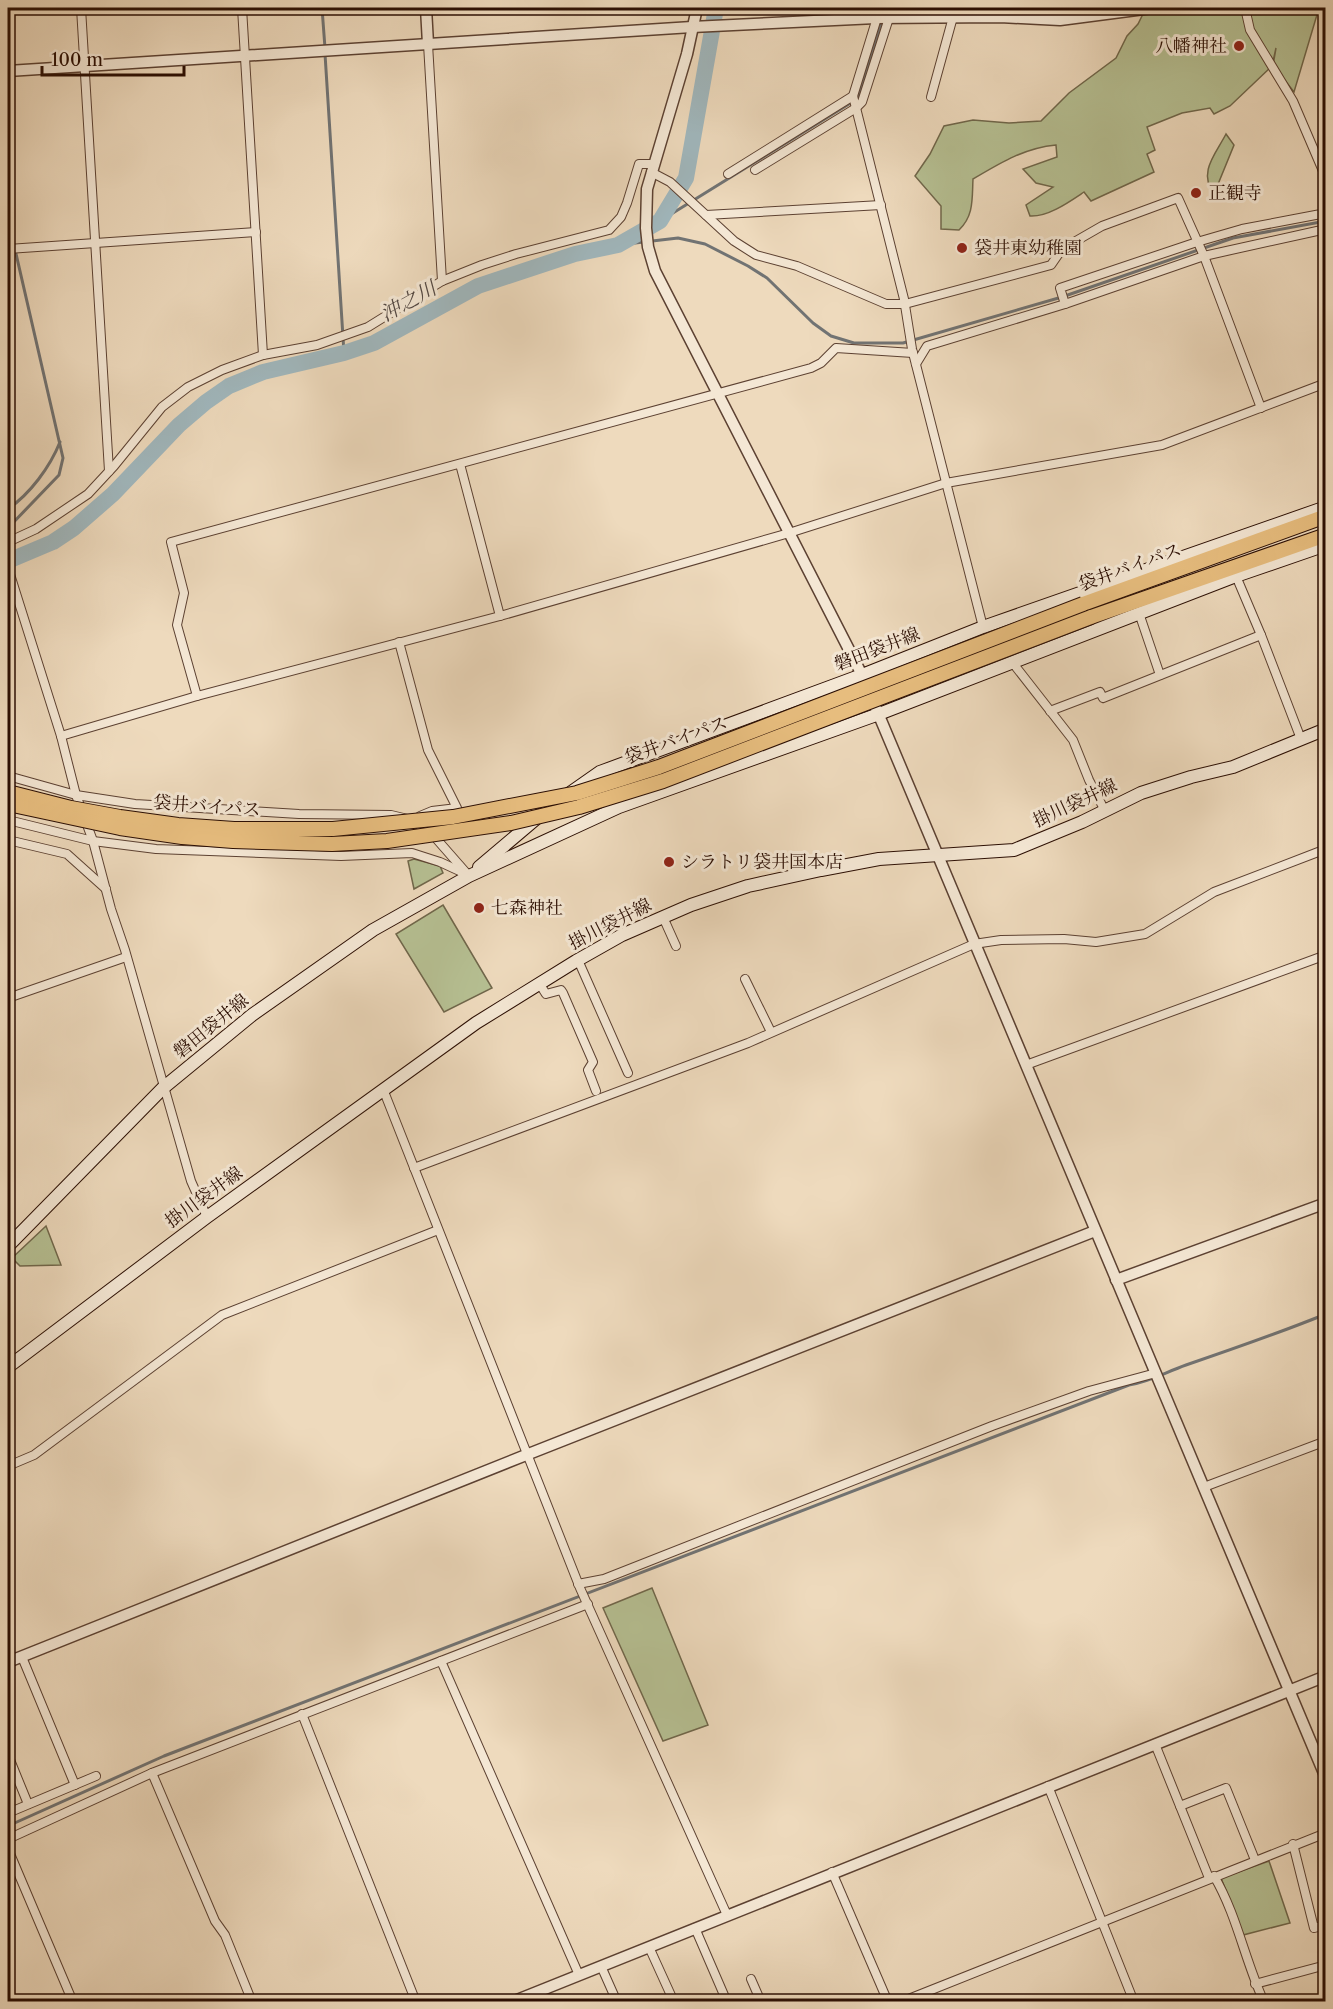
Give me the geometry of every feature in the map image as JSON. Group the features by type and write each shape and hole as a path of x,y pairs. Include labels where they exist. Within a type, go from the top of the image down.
{"highway":[{"name":"袋井バイパス","path":"8,792 71,808 120,817 178,825 234,829 333,829 453,817 576,793 659,767 1083,604 1326,516"},
{"name":"袋井バイパス","path":"8,804 120,828 182,837 233,841 332,844 387,841 511,823 579,807 663,781 1091,616 1326,535"}],"main road":[{"name":"磐田袋井線","path":"470,876 513,837 600,772 862,675 983,627 1326,507"},
{"name":"磐田袋井線","path":"8,1246 163,1088 252,1015 373,930 470,876 619,807 879,714 1236,576 1326,545"},
{"name":"掛川袋井線","path":"8,1367 207,1216 476,1023 622,935 663,917 748,886 879,859 1014,850 1141,793 1233,767 1326,729"}],"street":[{"path":"81,8 109,471"},
{"path":"242,8 263,355"},
{"path":"426,8 442,281"},
{"path":"697,8 697,27 652,168 645,208 648,247 655,271 862,675 1326,1778"},
{"path":"1064,8 1064,20"},
{"path":"8,71 718,26 878,13 889,18 1064,20 1152,8"},
{"path":"1245,8 1250,30 1293,101 1326,178"},
{"path":"878,13 853,96 905,304 916,364 983,627"},
{"path":"931,97 953,17"},
{"path":"755,170 856,108 862,102 889,18"},
{"path":"728,174 853,96"},
{"path":"8,543 36,530 88,494 162,407 188,387 222,370 263,355 317,345 368,327 442,281 482,265 609,230 621,218 639,164 652,168 670,182 734,241 756,255 797,266 886,304 905,304 1052,265 1062,249 1102,226 1178,198 1261,408"},
{"path":"706,215 881,206"},
{"path":"916,364 927,346 1200,249 1242,230 1326,213"},
{"path":"1063,298 1060,288 1200,249 1326,229"},
{"path":"8,249 255,232"},
{"path":"197,696 177,625 184,592 171,542 811,368 821,363 836,348 913,351"},
{"path":"61,736 197,696 500,616 789,533 946,483 1162,445 1326,383"},
{"path":"460,464 500,616"},
{"path":"8,568 61,736 76,795 93,841 191,1181 207,1216"},
{"path":"1236,576 1262,635 1301,739"},
{"path":"1139,613 1160,675"},
{"path":"1050,711 1100,692 1103,698 1262,635"},
{"path":"399,642 428,750 457,808 432,811 412,820"},
{"path":"1012,662 1073,740 1089,780 1105,811"},
{"path":"8,776 76,795 135,804 299,814 391,815 412,820 433,835 470,876"},
{"path":"8,820 93,841 156,849 341,856 412,853 440,862 470,876"},
{"path":"8,840 67,854 106,889"},
{"path":"414,1168 748,1043 974,944 1001,940 1043,939 1096,942 1145,934 1214,892 1326,849"},
{"path":"663,917 676,946"},
{"path":"1026,1065 1326,955"},
{"path":"8,998 126,957"},
{"path":"578,960 628,1073"},
{"path":"745,979 771,1032"},
{"path":"539,983 546,994 561,990 563,993 593,1062 588,1070 596,1091"},
{"path":"383,1089 579,1586 727,1915"},
{"path":"1116,1280 1326,1203"},
{"path":"8,1466 34,1455 222,1315 438,1230"},
{"path":"8,1662 1095,1231"},
{"path":"579,1586 604,1580 992,1426 1089,1391 1156,1373"},
{"path":"1204,1487 1326,1442"},
{"path":"8,1839 152,1773 587,1603"},
{"path":"22,1657 75,1785"},
{"path":"441,1661 579,1975"},
{"path":"512,2001 1326,1676"},
{"path":"302,1714 416,2001"},
{"path":"1155,1744 1180,1806 1242,1941 1255,1984 1264,2001"},
{"path":"8,1755 28,1804"},
{"path":"152,1773 252,2001"},
{"path":"8,1813 96,1776"},
{"path":"1048,1786 1134,2001"},
{"path":"1180,1806 1226,1788 1255,1860"},
{"path":"901,2001 1326,1833"},
{"path":"1293,1845 1314,1928 1326,1925"},
{"path":"8,1849 73,2001"},
{"path":"832,1872 888,2001"},
{"path":"694,1928 727,2001"},
{"path":"649,1947 674,2001"},
{"path":"1255,1984 1326,1965"},
{"path":"601,1966 617,2001"},
{"path":"751,1979 761,2001"}],"green space":[{"path":"1160,8 1319,8 1294,92 1273,65 1276,48 1272,66 1230,106 1214,114 1210,108 1182,113 1147,127 1155,150 1147,154 1154,172 1091,201 1084,192 1051,211 1030,216 1026,205 1053,187 1036,183 1023,169 1057,157 1056,145 1033,149 973,179 970,213 964,225 959,230 941,229 941,206 915,176 930,154 944,126 973,120 1009,123 1041,121 1069,93 1116,58 1127,36 1138,24 1144,12"},
{"path":"1226,134 1234,145 1214,194 1209,186 1208,171 1213,156"},
{"path":"414,859 440,866 443,873 414,889 408,861"},
{"path":"443,905 492,988 444,1012 396,934"},
{"path":"46,1226 61,1265 20,1266 12,1258"},
{"path":"652,1588 708,1725 663,1741 603,1608"},
{"path":"1269,1861 1290,1923 1243,1935 1221,1878"}],"waterway":[{"path":"322,8 325,48"},
{"name":"沖之川","path":"8,561 53,542 74,528 113,494 179,425 229,386 263,372 344,353 374,343 478,286 575,254 618,245 660,221 686,178 716,8"},
{"path":"660,221 857,99 882,22"},
{"path":"325,54 344,353"},
{"path":"8,219 63,458 59,475 8,528"},
{"path":"618,245 678,238 705,244 767,278 813,323 831,336 854,343 903,343 1062,297 1233,238 1326,221"},
{"path":"8,509 24,496 38,479 51,461 60,442"},
{"path":"8,1826 164,1756 1129,1385 1151,1379 1326,1314"}],"place":[{"name":"八幡神社","path":"1239,46"},
{"name":"正観寺","path":"1196,193"},
{"name":"袋井東幼稚園","path":"962,248"},
{"name":"シラトリ袋井国本店","path":"669,862"},
{"name":"七森神社","path":"479,908"}]}
